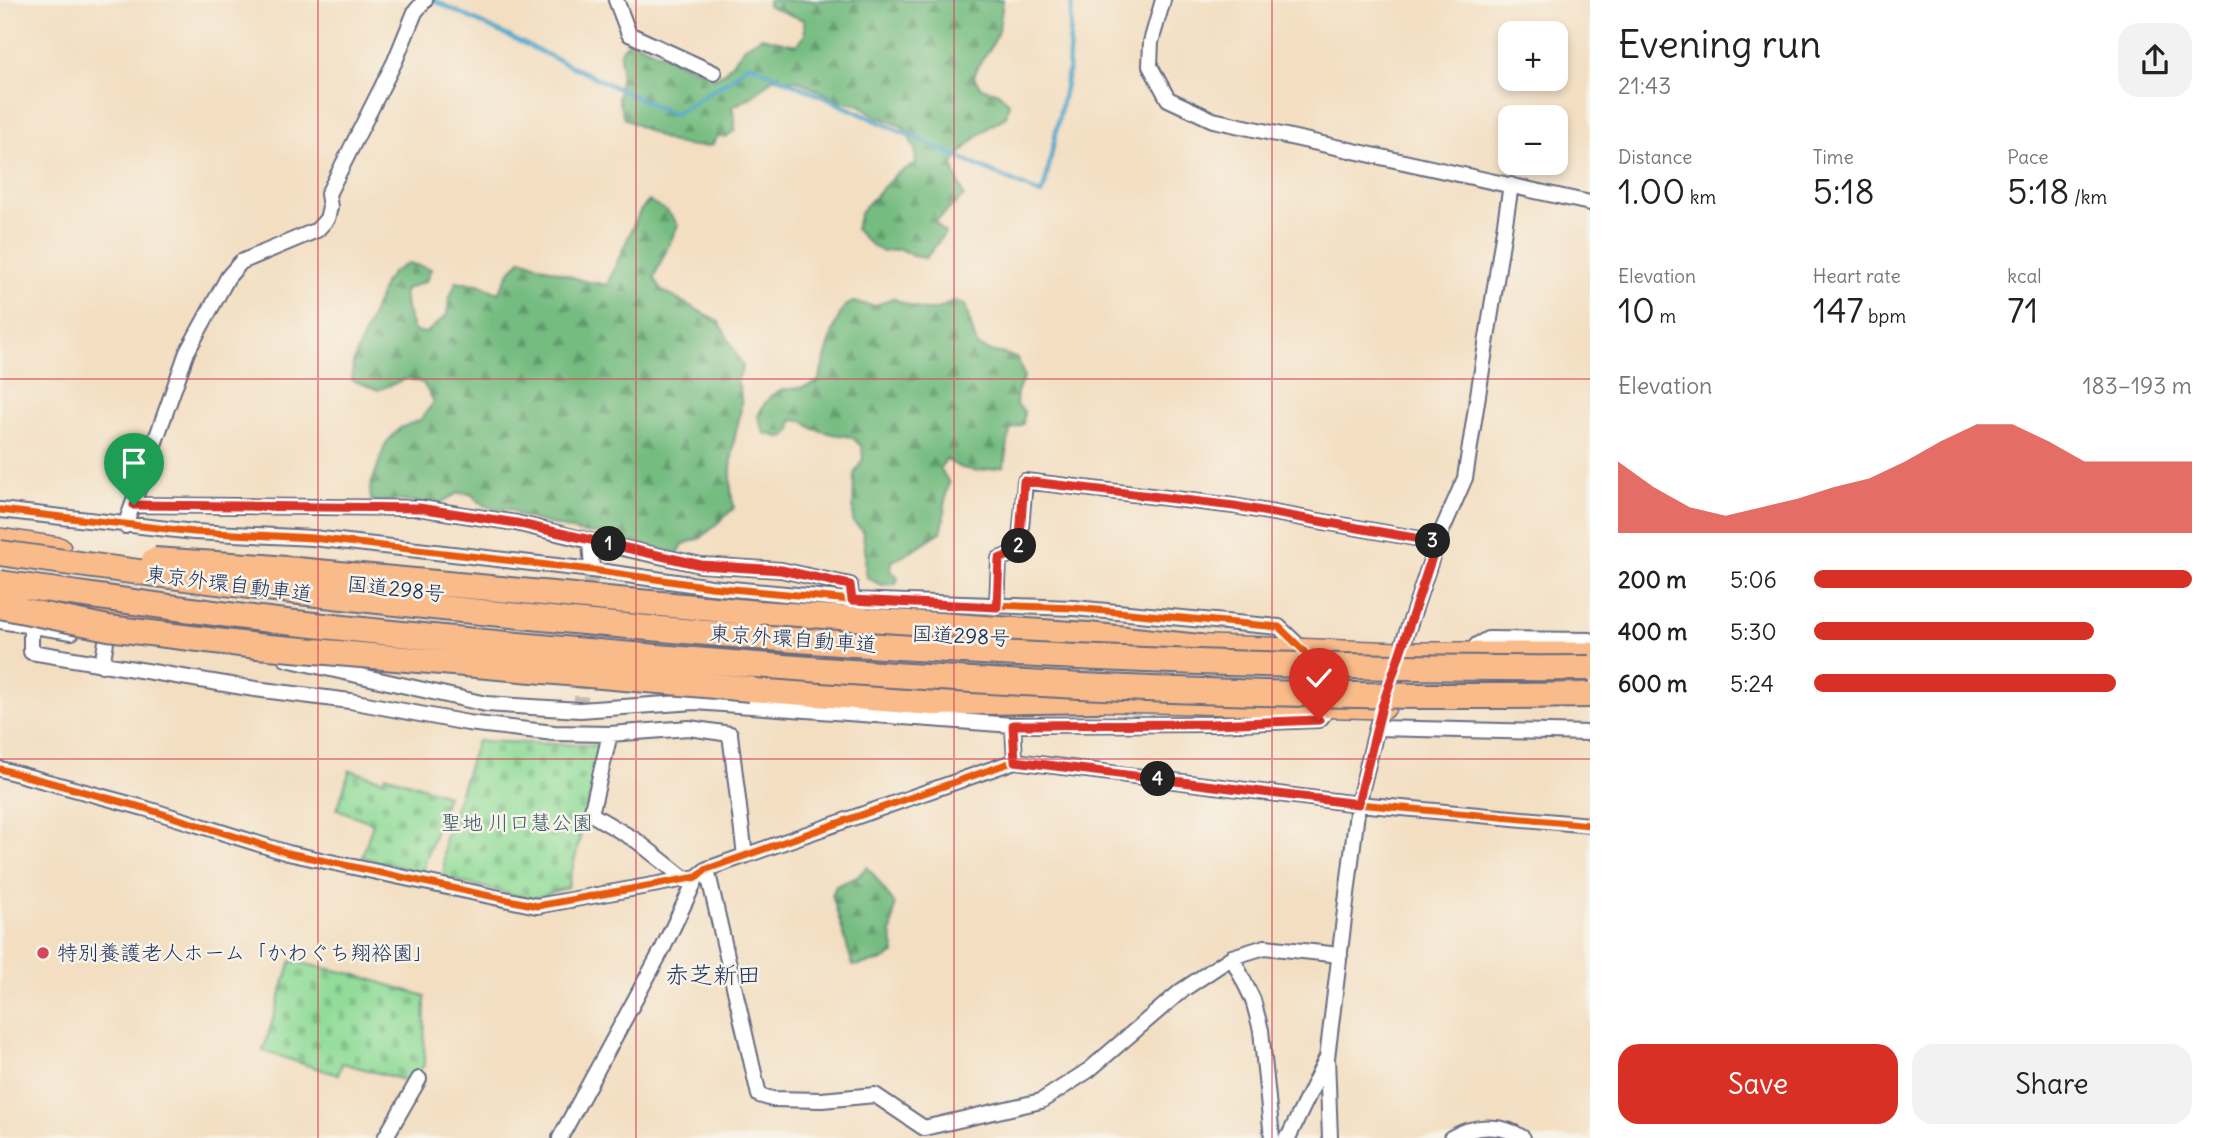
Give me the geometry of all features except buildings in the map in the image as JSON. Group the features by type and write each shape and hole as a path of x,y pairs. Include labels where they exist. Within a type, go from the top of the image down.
{"highway":[{"name":"国道298号","path":"0,540 249,575 626,612 839,629 1304,651 1590,654"},
{"path":"0,551 264,567 758,613 1088,635 1199,647"},
{"name":"東京外環自動車道","path":"0,551 181,579 380,603 657,629 882,646 1243,664 1590,668"},
{"name":"東京外環自動車道","path":"0,583 281,621 465,640 887,675 1245,692 1588,698"},
{"path":"0,597 269,634 464,654 999,696 1330,707 1380,718 1588,698"},
{"path":"0,606 108,628 257,646 933,703 1096,700"}],"street":[{"path":"125,526 187,352 228,278 241,262 317,230 327,219 330,207 328,194 395,61 415,12 425,0"},
{"path":"616,0 629,34 714,73"},
{"path":"1163,0 1151,43 1150,66 1168,99 1213,120 1590,203"},
{"path":"1330,1138 1327,1058 1358,804 1400,654 1437,542 1465,478 1511,185"},
{"path":"997,607 999,559 1019,551 1024,481 1234,506 1437,542"},
{"path":"134,505 419,508 516,523 701,565 781,570 850,585 852,600"},
{"path":"193,505 194,532"},
{"path":"0,510 125,526 313,538 592,570 711,587 852,600 1074,608 1279,627 1304,651"},
{"path":"590,541 592,570"},
{"path":"0,621 288,659 486,704 580,710 695,702 1013,725 1212,724 1319,720 1330,707"},
{"path":"32,627 31,652 255,689 349,701 468,723 554,733 610,734 689,728 730,734 744,856"},
{"path":"102,665 107,636"},
{"path":"1469,654 1477,645 1488,639 1590,640"},
{"path":"579,734 580,710"},
{"path":"1380,718 1590,733"},
{"path":"1013,725 1015,761"},
{"path":"610,734 591,814 696,875 759,1096 772,1099 822,1100 875,1095 924,1128 1041,1101 1089,1070 1181,990 1232,957 1265,947 1340,955"},
{"path":"0,769 144,808 288,853 537,906 696,875 1015,761 1358,804 1590,825"},
{"path":"560,1138 663,948 696,875"},
{"path":"1232,957 1253,1000 1261,1030 1272,1138"},
{"path":"1286,1138 1327,1058"},
{"path":"385,1138 419,1079"},
{"path":"1451,1138 1459,1133 1489,1127 1503,1127 1523,1138"}],"green space":[{"path":"768,0 1003,0 995,38 974,77 981,88 999,93 1009,103 1006,117 977,137 953,164 964,196 935,222 945,233 926,258 912,256 901,249 883,252 855,229 861,211 896,174 916,164 915,149 904,127 876,116 860,105 840,101 797,80 773,78 753,96 732,107 735,130 726,137 717,136 712,145 700,146 666,140 624,118 618,99 620,53 629,40 716,78 725,72 746,46 762,37 796,45 805,35 804,20 768,6"},
{"path":"649,201 667,211 678,225 654,277 661,290 719,322 743,367 737,381 741,408 731,472 734,508 701,538 683,544 678,554 603,534 583,533 520,516 510,509 493,509 471,494 458,493 437,505 395,500 380,503 371,500 370,488 386,443 400,428 420,420 434,402 423,383 408,378 378,390 352,380 353,363 385,282 393,272 409,263 431,269 426,281 404,290 406,308 414,331 426,333 447,315 456,282 478,284 498,293 511,270 521,259 584,281 607,285 640,211"},
{"path":"892,298 922,310 937,309 952,301 965,305 977,346 1017,358 1024,376 1017,392 1016,404 1024,411 1023,424 1010,430 1004,466 973,470 960,467 946,459 940,468 949,483 941,532 892,561 891,571 898,577 896,584 880,585 867,577 863,531 853,522 854,474 863,459 862,447 852,437 814,429 803,421 792,420 791,431 783,438 764,433 758,416 764,404 777,392 818,382 835,325 844,307 853,302 875,306"},
{"name":"聖地 川口慧公園","path":"477,741 602,746 568,887 532,899 444,878 444,841"},
{"path":"350,770 383,780 385,775 447,795 422,873 362,857 373,823 337,809"},
{"path":"867,867 895,905 891,934 895,953 884,960 853,966 832,895 836,886 857,877"},
{"path":"291,961 353,974 425,996 424,1065 411,1082 342,1063 338,1075 263,1051"}],"waterway":[{"path":"433,0 673,115 731,79 749,64 1041,194 1068,73 1072,0"}],"tunnel":[{"path":"580,710 592,570"}],"cycle path":[{"path":"0,510 194,532 313,538 592,570 711,587 851,600 1074,608 1279,627 1304,651"},
{"path":"0,769 144,808 288,853 537,906 697,877 707,869 1015,761 1358,804 1590,825"}],"place":[{"name":"特別養護老人ホーム「かわぐち翔裕園」","path":"43,953"}],"district":[{"name":"赤芝新田","path":"713,975"}],"route":[{"path":"134,505 419,508 516,523 701,565 781,570 850,585 852,600 997,607 999,559 1019,551 1024,481 1234,506 1437,542 1382,707 1358,804 1015,761 1013,725 1212,724 1319,720"}]}
